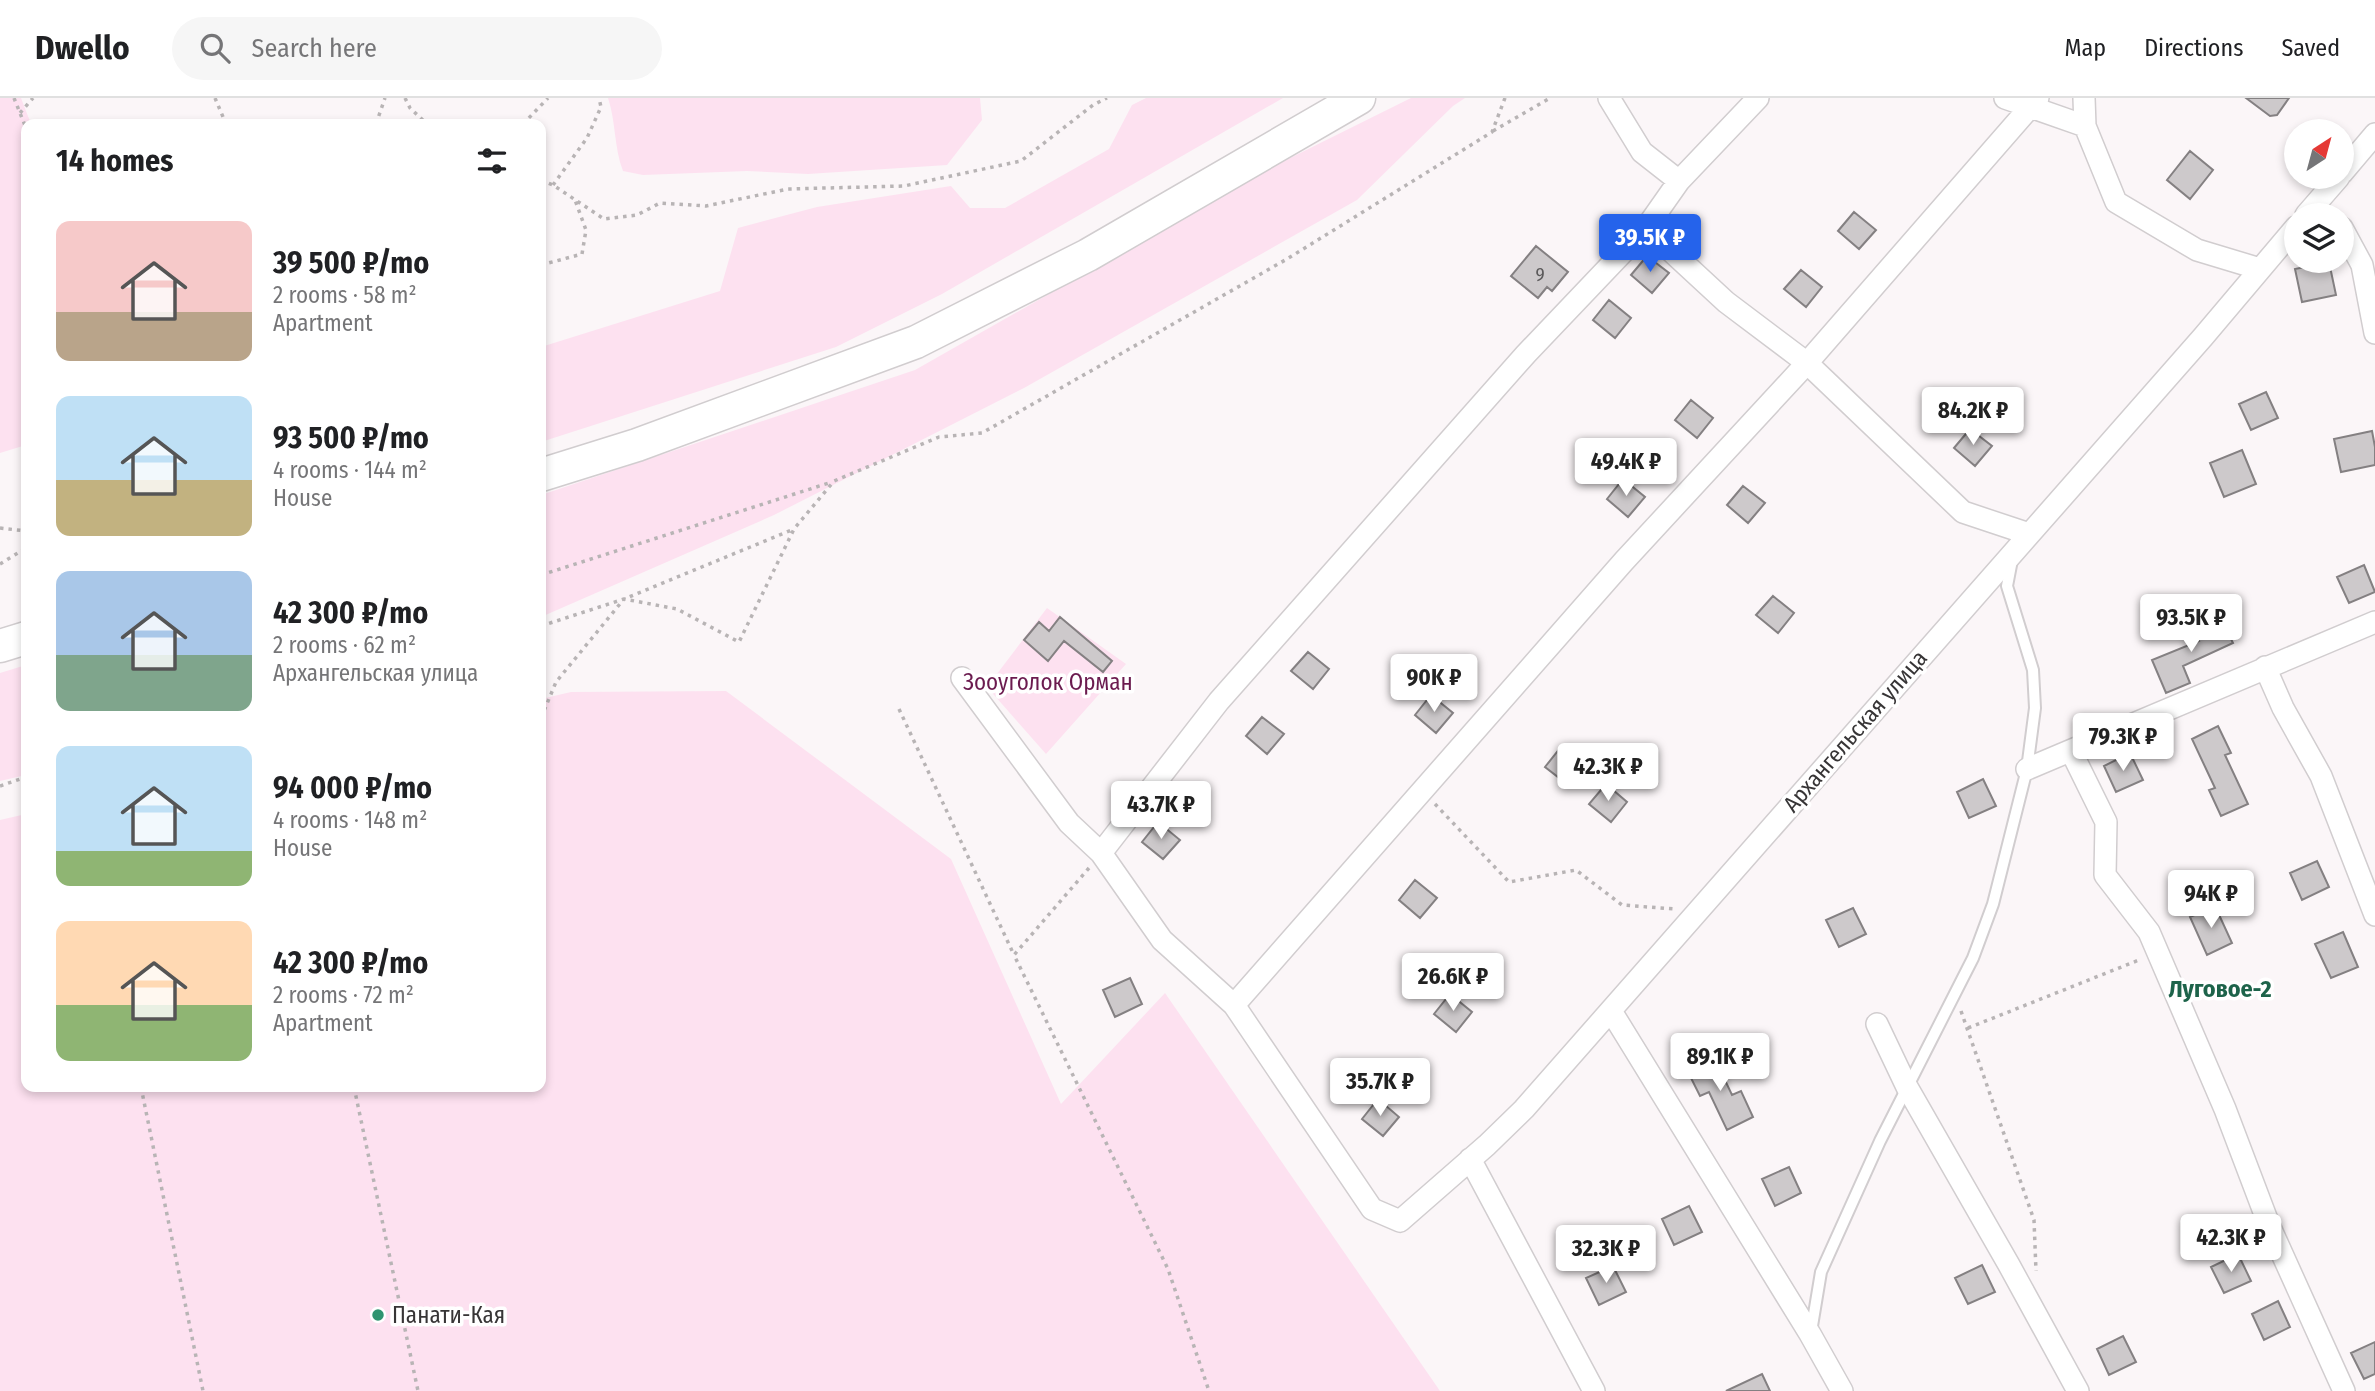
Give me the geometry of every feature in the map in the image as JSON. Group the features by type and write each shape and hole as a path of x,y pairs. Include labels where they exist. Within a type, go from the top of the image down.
{"main road":[{"path":"546,473 637,445 916,342 1088,255 1359,98"},
{"path":"0,646 21,640"}],"street":[{"path":"1609,98 1642,152 1679,181"},
{"path":"1101,853 1219,701 1526,354 1646,228 1679,181 1758,98"},
{"path":"2005,98 2034,102 2085,126"},
{"path":"2084,98 2085,126 2116,202 2197,250 2260,269"},
{"path":"962,678 1069,823 1101,853 1162,940 1234,1005 1624,561 1807,363 2034,102"},
{"path":"2354,159 2375,134"},
{"path":"2316,203 2328,189"},
{"path":"2323,195 2328,203"},
{"path":"1646,228 1726,302 1807,363 1963,512 2029,534"},
{"name":"Архангельская улица","path":"1234,1005 1372,1209 1400,1221 1524,1109 2284,241"},
{"path":"2354,250 2362,265 2375,333"},
{"path":"2027,769 2375,622"},
{"path":"2265,667 2283,708 2321,776 2375,915"},
{"path":"2071,751 2106,822 2105,875 2149,932 2225,1110 2269,1224 2344,1391"},
{"path":"1611,1011 1810,1334 1842,1391"},
{"path":"1877,1024 1907,1087 2078,1391"},
{"path":"1470,1159 1594,1391"}],"lane":[{"path":"1810,1334 1821,1272 1880,1141 1973,958 1993,904 2027,769 2035,708 2033,670 2007,586 2014,550"}],"path":[{"path":"13,98 22,119"},
{"path":"20,113 33,98"},
{"path":"215,98 224,119"},
{"path":"378,119 385,98"},
{"path":"405,98 410,108 422,119"},
{"path":"528,119 548,98"},
{"path":"553,185 587,138 601,107 599,98"},
{"path":"546,182 604,219 637,215 660,203 706,206 788,188 904,186 1021,161 1093,105 1107,98"},
{"path":"1492,132 1505,98"},
{"path":"546,573 834,481 939,437 982,433 1287,259 1550,98"},
{"path":"546,264 582,254 586,230 575,200"},
{"path":"624,599 677,609 739,642 794,529 834,481"},
{"path":"0,528 21,530"},
{"path":"546,624 624,599 794,529"},
{"path":"0,564 21,551"},
{"path":"546,706 556,682 624,599"},
{"path":"899,709 1014,955 1168,1269 1209,1391"},
{"path":"0,786 21,779"},
{"path":"1421,790 1509,882 1576,870 1622,905 1698,911"},
{"path":"1014,955 1101,853"},
{"path":"1968,1028 2157,952"},
{"path":"1955,992 2034,1220 2037,1276"},
{"path":"142,1092 203,1391"},
{"path":"355,1092 418,1391"}],"green space":[{"path":"0,98 21,98 29,119 21,119 21,447 0,453"},
{"path":"608,98 980,98 982,120 947,165 808,174 747,171 643,175 623,171"},
{"path":"1146,98 1283,98 942,294 836,347 546,440 546,345 720,291 738,228 817,207 951,186 970,208 1005,208 1109,149 1132,105"},
{"path":"1411,98 1465,98 1453,106 1357,200 1024,388 774,515 546,615 546,493 915,370 1278,164"},
{"name":"Зооуголок Орман","path":"1047,608 1126,664 1046,754 987,687"},
{"path":"21,667 21,776 0,781 0,673"},
{"path":"726,691 951,859 1061,1104 1165,993 1440,1391 0,1391 0,820 21,815 21,1092 546,1092 546,698 571,692"}],"building":[{"path":"2246,98 2289,98 2277,115 2270,116"},
{"path":"2190,151 2213,170 2190,199 2167,180"},
{"path":"1854,212 1876,230 1859,249 1838,231"},
{"path":"1536,246 1568,272 1552,291 1547,287 1538,298 1511,276"},
{"path":"1647,256 1669,273 1652,293 1631,275"},
{"path":"1801,270 1822,287 1806,307 1784,289"},
{"path":"2296,273 2331,273 2336,295 2302,302"},
{"path":"1609,300 1631,318 1615,338 1593,320"},
{"path":"2266,392 2278,418 2251,430 2239,404"},
{"path":"1691,400 1713,418 1697,438 1675,420"},
{"path":"1970,429 1992,446 1975,466 1954,448"},
{"path":"2372,431 2375,465 2341,472 2334,439"},
{"path":"2242,450 2256,484 2224,497 2210,463"},
{"path":"1623,479 1645,497 1628,517 1607,499"},
{"path":"1743,486 1765,503 1748,523 1727,505"},
{"path":"2364,565 2375,592 2349,603 2337,577"},
{"path":"1773,596 1794,613 1778,633 1756,615"},
{"path":"1060,617 1112,661 1103,672 1064,641 1048,661 1024,640 1039,622 1049,631"},
{"path":"2220,617 2233,643 2183,666 2190,683 2166,693 2152,660 2199,641 2193,630"},
{"path":"1308,652 1329,669 1313,689 1291,671"},
{"path":"1431,695 1453,713 1436,733 1415,715"},
{"path":"1262,717 1284,734 1267,754 1246,736"},
{"path":"2218,726 2231,753 2225,755 2248,804 2221,816 2209,790 2215,788 2192,739"},
{"path":"1561,747 1583,765 1567,784 1545,767"},
{"path":"2130,753 2143,780 2116,792 2104,766"},
{"path":"1983,779 1996,806 1969,818 1957,792"},
{"path":"1606,784 1627,802 1611,822 1589,804"},
{"path":"1158,822 1180,840 1163,859 1142,842"},
{"path":"2317,861 2329,887 2302,900 2290,873"},
{"path":"1415,880 1437,898 1420,918 1399,900"},
{"path":"2215,906 2232,943 2207,955 2190,917"},
{"path":"1853,908 1866,934 1839,947 1826,920"},
{"path":"2343,932 2358,967 2331,978 2315,944"},
{"path":"1130,978 1142,1004 1115,1017 1103,990"},
{"path":"1450,994 1472,1012 1456,1032 1434,1014"},
{"path":"1714,1057 1732,1095 1741,1091 1753,1117 1727,1130 1709,1092 1700,1096 1687,1070"},
{"path":"1378,1099 1399,1117 1383,1136 1362,1119"},
{"path":"1789,1167 1801,1193 1775,1206 1762,1179"},
{"path":"1689,1206 1702,1232 1674,1245 1662,1219"},
{"path":"2238,1254 2251,1281 2224,1293 2211,1267"},
{"path":"1982,1265 1995,1292 1968,1304 1955,1278"},
{"path":"1613,1266 1626,1292 1599,1305 1586,1278"},
{"path":"2278,1301 2290,1327 2264,1340 2252,1314"},
{"path":"2123,1336 2136,1362 2109,1375 2097,1349"},
{"path":"2375,1342 2375,1374 2364,1379 2351,1353"},
{"path":"1762,1374 1770,1391 1726,1391"}],"place":[{"name":"Панати-Кая","path":"378,1315"}],"district":[{"name":"Луговое-2","path":"2220,989"}]}
